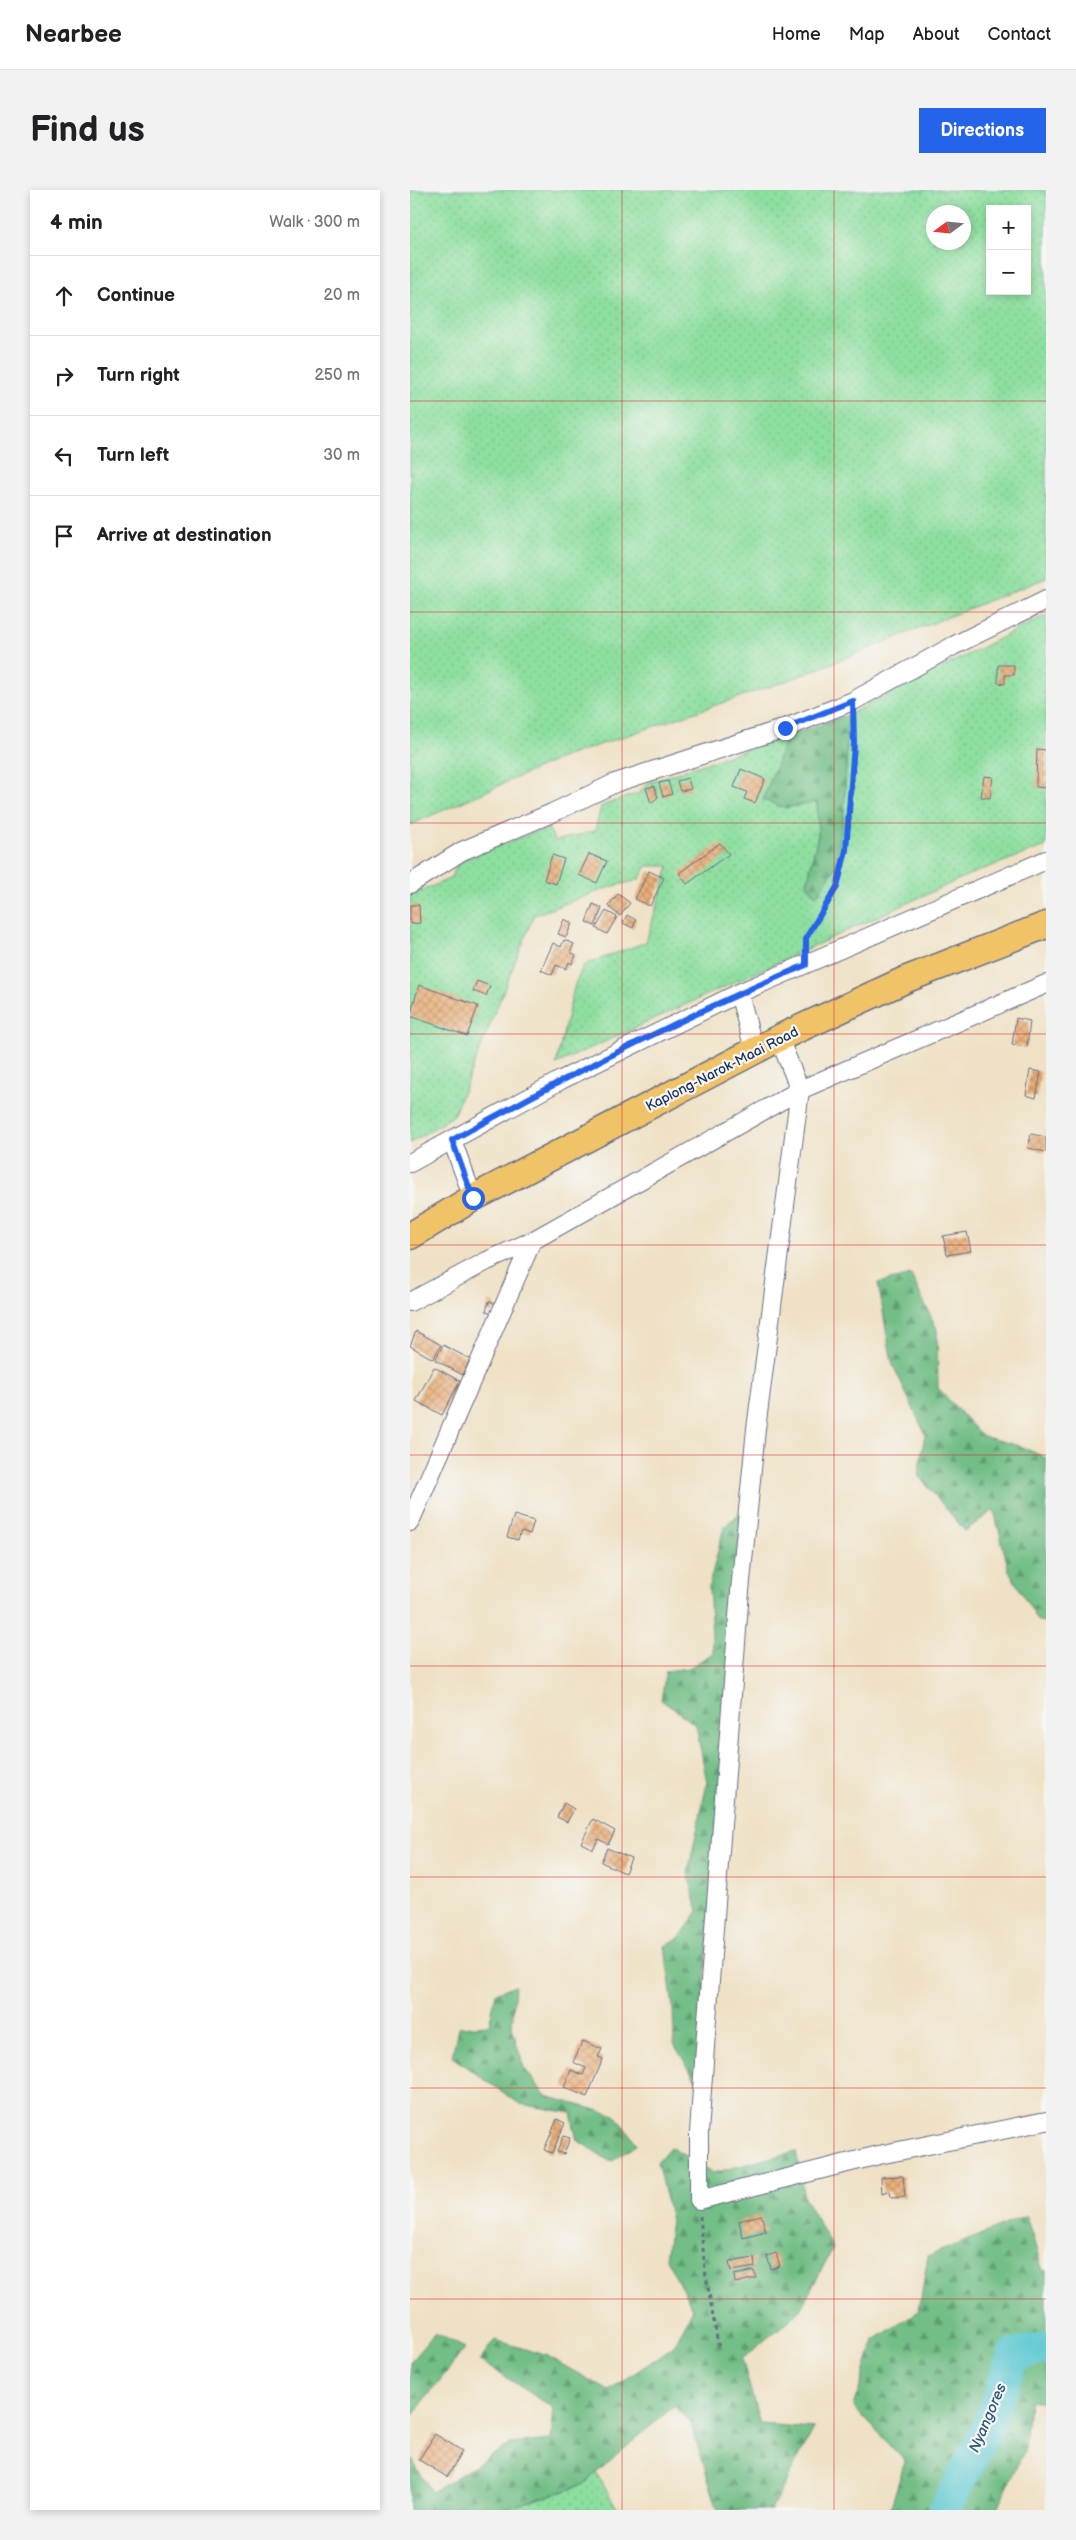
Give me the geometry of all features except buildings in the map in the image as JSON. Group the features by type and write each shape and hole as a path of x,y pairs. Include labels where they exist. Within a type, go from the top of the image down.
{"highway":[{"name":"Kaplong-Narok-Maai Road","path":"410,1236 473,1198 780,1038 907,979 1046,925"}],"street":[{"path":"410,884 462,851 552,813 616,783 785,728 853,701 953,646 1046,600"},
{"path":"410,1163 561,1080 739,993 1045,866"},
{"path":"410,1302 487,1261 532,1241 800,1090 1046,984"},
{"path":"739,993 755,1052"},
{"path":"780,1038 800,1090 756,1429 741,1581 699,2134 699,2200 879,2155 1046,2121"},
{"path":"452,1140 473,1198"},
{"path":"410,1522 532,1241"}],"path":[{"path":"806,965 806,938 837,887 846,850 854,744 853,701"},
{"path":"699,2200 706,2270 719,2350"}],"green space":[{"path":"410,190 1046,190 1046,578 792,679 561,758 410,825"},
{"path":"1046,615 1046,846 973,873 556,1064 575,984 584,965 646,942 669,866 647,866 639,880 610,887 534,915 453,1116 410,1143 410,896 451,878 459,861 548,827 555,841 595,831 601,806 639,793 647,783 787,736 785,808 817,802 818,835 807,884 816,896 835,869 844,812 848,715"},
{"path":"848,715 844,812 835,869 816,896 807,884 818,835 817,802 785,808 763,800 787,736"},
{"path":"911,1275 937,1329 938,1388 982,1436 1020,1446 1046,1458 1046,1622 1038,1621 1009,1571 994,1510 965,1531 918,1475 925,1434 892,1363 878,1283"},
{"path":"741,1512 697,2082 674,2044 673,2008 665,1946 680,1937 698,1911 688,1873 707,1783 696,1725 661,1700 666,1671 689,1668 713,1653 709,1586 724,1527"},
{"path":"515,1985 512,2028 524,2068 546,2096 615,2115 637,2144 611,2162 577,2140 571,2113 520,2104 452,2057 458,2027 489,2025 496,1993"},
{"path":"670,2147 713,2173 796,2151 804,2197 833,2248 799,2312 742,2359 760,2424 814,2428 771,2510 718,2510 690,2421 674,2406 581,2486 501,2510 410,2510 410,2456 432,2492 510,2444 551,2440 554,2408 480,2361 495,2340 545,2355 609,2391 674,2346 693,2309 666,2259 671,2220 657,2162"},
{"path":"1026,2216 1043,2271 1046,2270 1046,2403 1029,2401 1025,2449 996,2510 890,2510 905,2461 854,2407 874,2340 919,2311 928,2256"},
{"path":"435,2333 465,2348 410,2419 410,2362"},
{"path":"596,2473 618,2510 501,2510 581,2486"}],"waterway":[{"name":"Nyangores","path":"945,2510 986,2431 1013,2355 1046,2348"}],"route":[{"path":"473,1198 452,1140 561,1080 739,993 806,965 806,938 837,887 846,850 854,744 853,701 785,728"}]}
